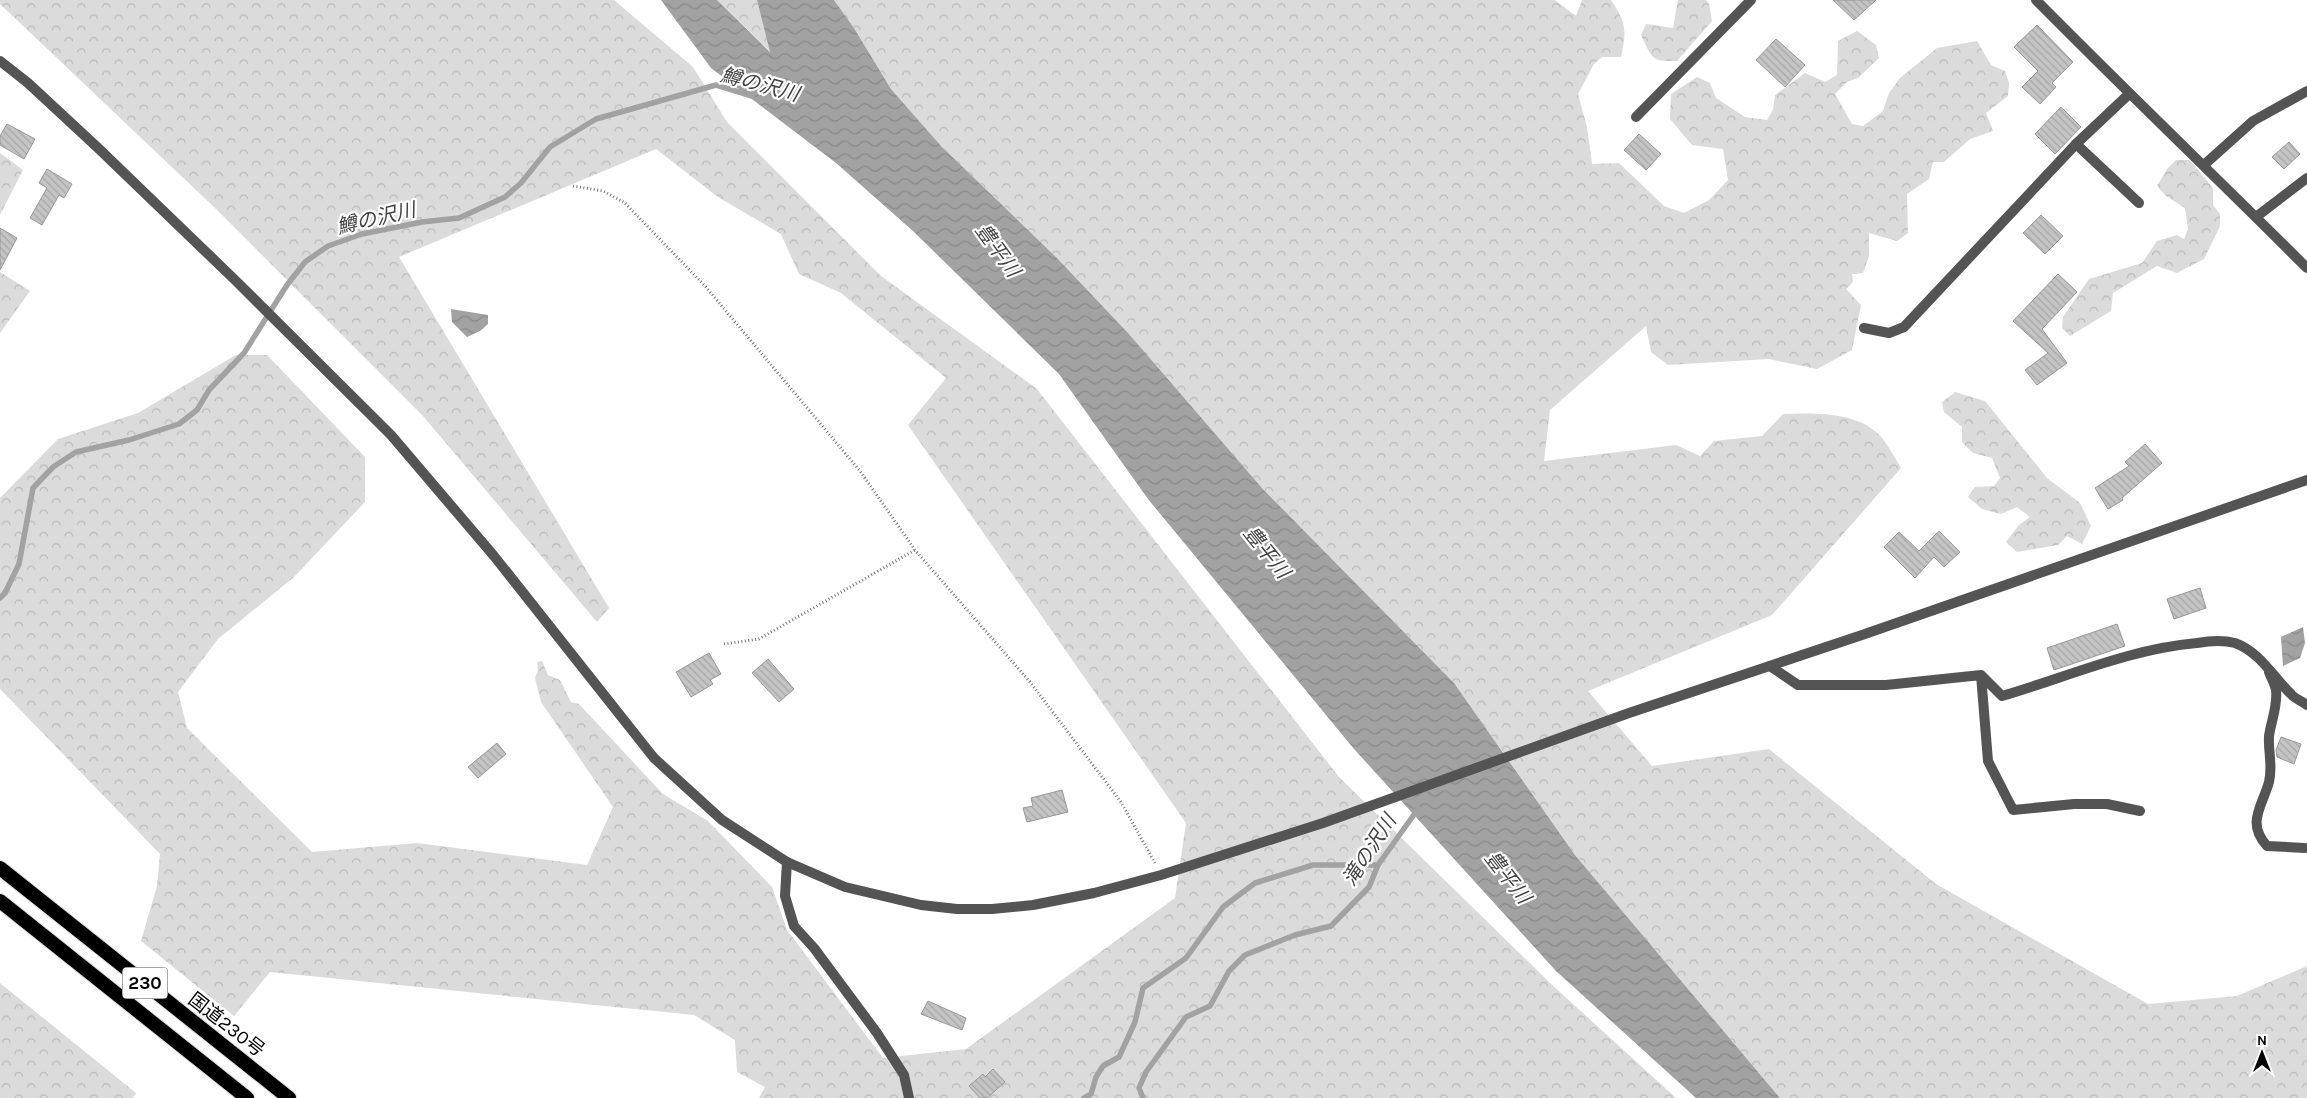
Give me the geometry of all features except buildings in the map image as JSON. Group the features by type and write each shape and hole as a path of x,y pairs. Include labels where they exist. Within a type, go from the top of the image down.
{"highway":[{"name":"国道230号","path":"0,868 289,1098"},
{"name":"230","path":"0,901 247,1098"}],"street":[{"path":"1636,117 1752,0"},
{"path":"2036,0 2130,94 2204,164 2307,268"},
{"path":"0,61 28,83 97,147 234,279 404,450 494,556 654,758 722,820 788,862 845,887 921,905 957,909 992,909 1033,905 1094,893 1161,875 1323,823 1629,713 2158,533 2307,480"},
{"path":"2204,164 2253,120 2307,91"},
{"path":"1864,328 1889,333 1904,326 2076,144 2130,94"},
{"path":"2076,144 2139,203"},
{"path":"2256,217 2307,178"},
{"path":"1981,675 2002,696 2110,660 2163,646 2213,641 2235,644 2253,654 2267,666 2291,695 2307,705"},
{"path":"1770,666 1798,684 1886,686 1981,675"},
{"path":"2267,666 2276,690 2269,737 2272,762 2268,783 2259,805 2256,823 2258,836 2267,846 2305,848"},
{"path":"1981,675 1988,762 2013,810 2074,804 2107,804 2140,811"},
{"path":"788,862 785,896 794,926 814,948 877,1033 904,1075 909,1098"}],"path":[{"path":"573,186 603,191 625,204 705,286 860,471 915,550 1030,682 1121,802 1161,875"},
{"path":"724,644 758,639 915,550"}],"green space":[{"path":"0,0 614,0 693,67 727,122 881,276 1037,389 1339,777 1550,983 1676,1098 759,1098 765,1087 737,1072 735,1040 694,1015 270,972 234,1016 141,941 157,886 160,854 0,689 0,498 58,439 138,413 236,355 267,355 365,457 365,502 294,577 218,639 178,692 187,728 312,852 417,843 587,865 613,807 541,702 535,678 538,670 537,662 542,661 548,675 560,680 571,702 579,704 663,794 708,821 772,887 787,930 883,1058 966,1049 1175,898 1186,823 908,425 946,378 841,293 799,274 781,234 718,197 656,149 399,257 609,608 597,622 423,416 216,209 0,4"},
{"path":"717,0 757,0 771,52"},
{"path":"834,0 1555,0 1576,16 1582,0 1611,0 1620,15 1624,27 1621,57 1602,57 1594,64 1578,94 1587,127 1592,164 1619,163 1664,206 1684,213 1709,200 1728,180 1723,149 1692,145 1670,119 1671,94 1697,77 1710,83 1716,98 1745,117 1767,120 1773,110 1775,95 1805,73 1825,82 1837,75 1838,41 1857,31 1876,45 1879,58 1858,78 1847,82 1835,94 1852,124 1863,126 1883,111 1889,93 1900,78 1937,48 1977,41 1991,65 2005,71 2009,83 2008,96 1986,113 1993,131 1970,139 1944,162 1933,162 1929,179 1907,194 1908,233 1897,241 1869,233 1869,256 1863,273 1852,274 1853,282 1846,289 1861,305 1852,350 1817,369 1769,359 1668,365 1651,352 1646,326 1550,410 1544,461 1676,445 1700,456 1714,441 1762,436 1783,414 1822,414 1849,418 1873,429 1885,441 1901,468 1772,615 1588,691 1652,766 1769,749 1936,884 2148,1004 2237,996 2307,966 2307,1098 1780,1098 1575,855 1454,683 1262,488 1129,334 1057,258 942,147 891,89 854,28"},
{"path":"1678,0 1706,0 1709,4 1712,21 1677,61 1657,59 1650,53 1641,35 1646,24 1673,28"},
{"path":"0,153 23,170 0,215"},
{"path":"2176,160 2190,160 2213,188 2213,205 2220,214 2220,226 2204,259 2177,273 2157,266 2113,293 2111,311 2070,336 2062,328 2063,317 2089,279 2142,263 2157,241 2177,235 2184,239 2188,229 2185,208 2166,196 2157,186 2167,169"},
{"path":"0,272 30,291 0,333"},
{"path":"1955,392 1985,401 2047,478 2080,503 2091,526 2082,544 2067,536 2058,545 2017,552 2006,542 2019,525 2030,517 2017,507 2001,514 1982,509 1968,497 1975,487 1994,486 2000,478 1992,458 1973,453 1962,442 1962,427 1944,412 1942,402"},
{"path":"0,983 136,1093 133,1098 0,1098"}],"water":[{"name":"豊平川","path":"661,0 717,0 770,52 757,0 834,0 854,28 891,89 942,147 1057,258 1129,334 1262,488 1454,683 1575,855 1780,1098 1696,1098 1556,971 1354,749 1148,499 1059,374 913,231 836,163 711,68"},
{"path":"451,309 488,315 488,324 480,331 467,337 452,322"},
{"path":"2303,627 2305,643 2300,658 2283,666 2281,637"}],"waterway":[{"name":"鱒の沢川","path":"0,598 5,593 19,564 33,488 53,467 76,452 129,440 179,424 197,410 209,390 244,353 287,285 305,262 328,246 362,234 422,222 459,218 505,197 521,183 550,147 596,119 716,85 752,96"},
{"name":"滝の沢川","path":"1143,1098 1139,1088 1146,1072 1186,1017 1210,1006 1229,971 1245,955 1295,935 1331,926 1369,887 1378,865 1418,809"},
{"path":"1084,1098 1091,1094 1096,1077 1103,1066 1119,1057 1135,1022 1143,988 1186,958 1223,907 1255,883 1313,865 1378,865"}]}
